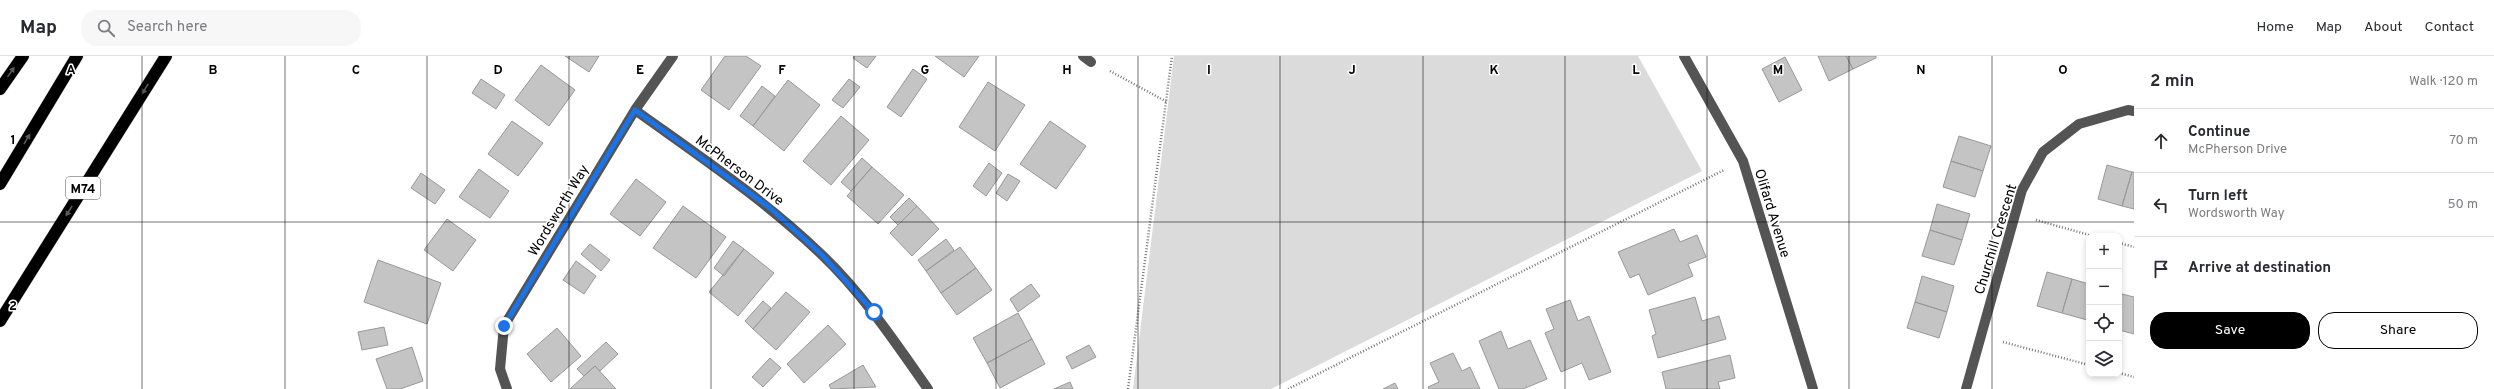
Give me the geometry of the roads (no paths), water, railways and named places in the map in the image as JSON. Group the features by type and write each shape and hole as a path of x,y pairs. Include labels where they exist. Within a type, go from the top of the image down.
{"highway":[{"path":"0,88 23,56"},
{"path":"0,184 77,56"},
{"name":"M74","path":"0,321 166,56"}],"street":[{"name":"Wordsworth Way","path":"506,389 500,369 504,326 635,110 673,56"},
{"name":"Olifard Avenue","path":"1684,56 1743,161 1813,389"},
{"name":"McPherson Drive","path":"635,110 770,208 822,255 874,312 928,389"},
{"name":"Churchill Crescent","path":"1966,389 2022,190 2043,152 2080,124 2128,110 2134,111"}]}
